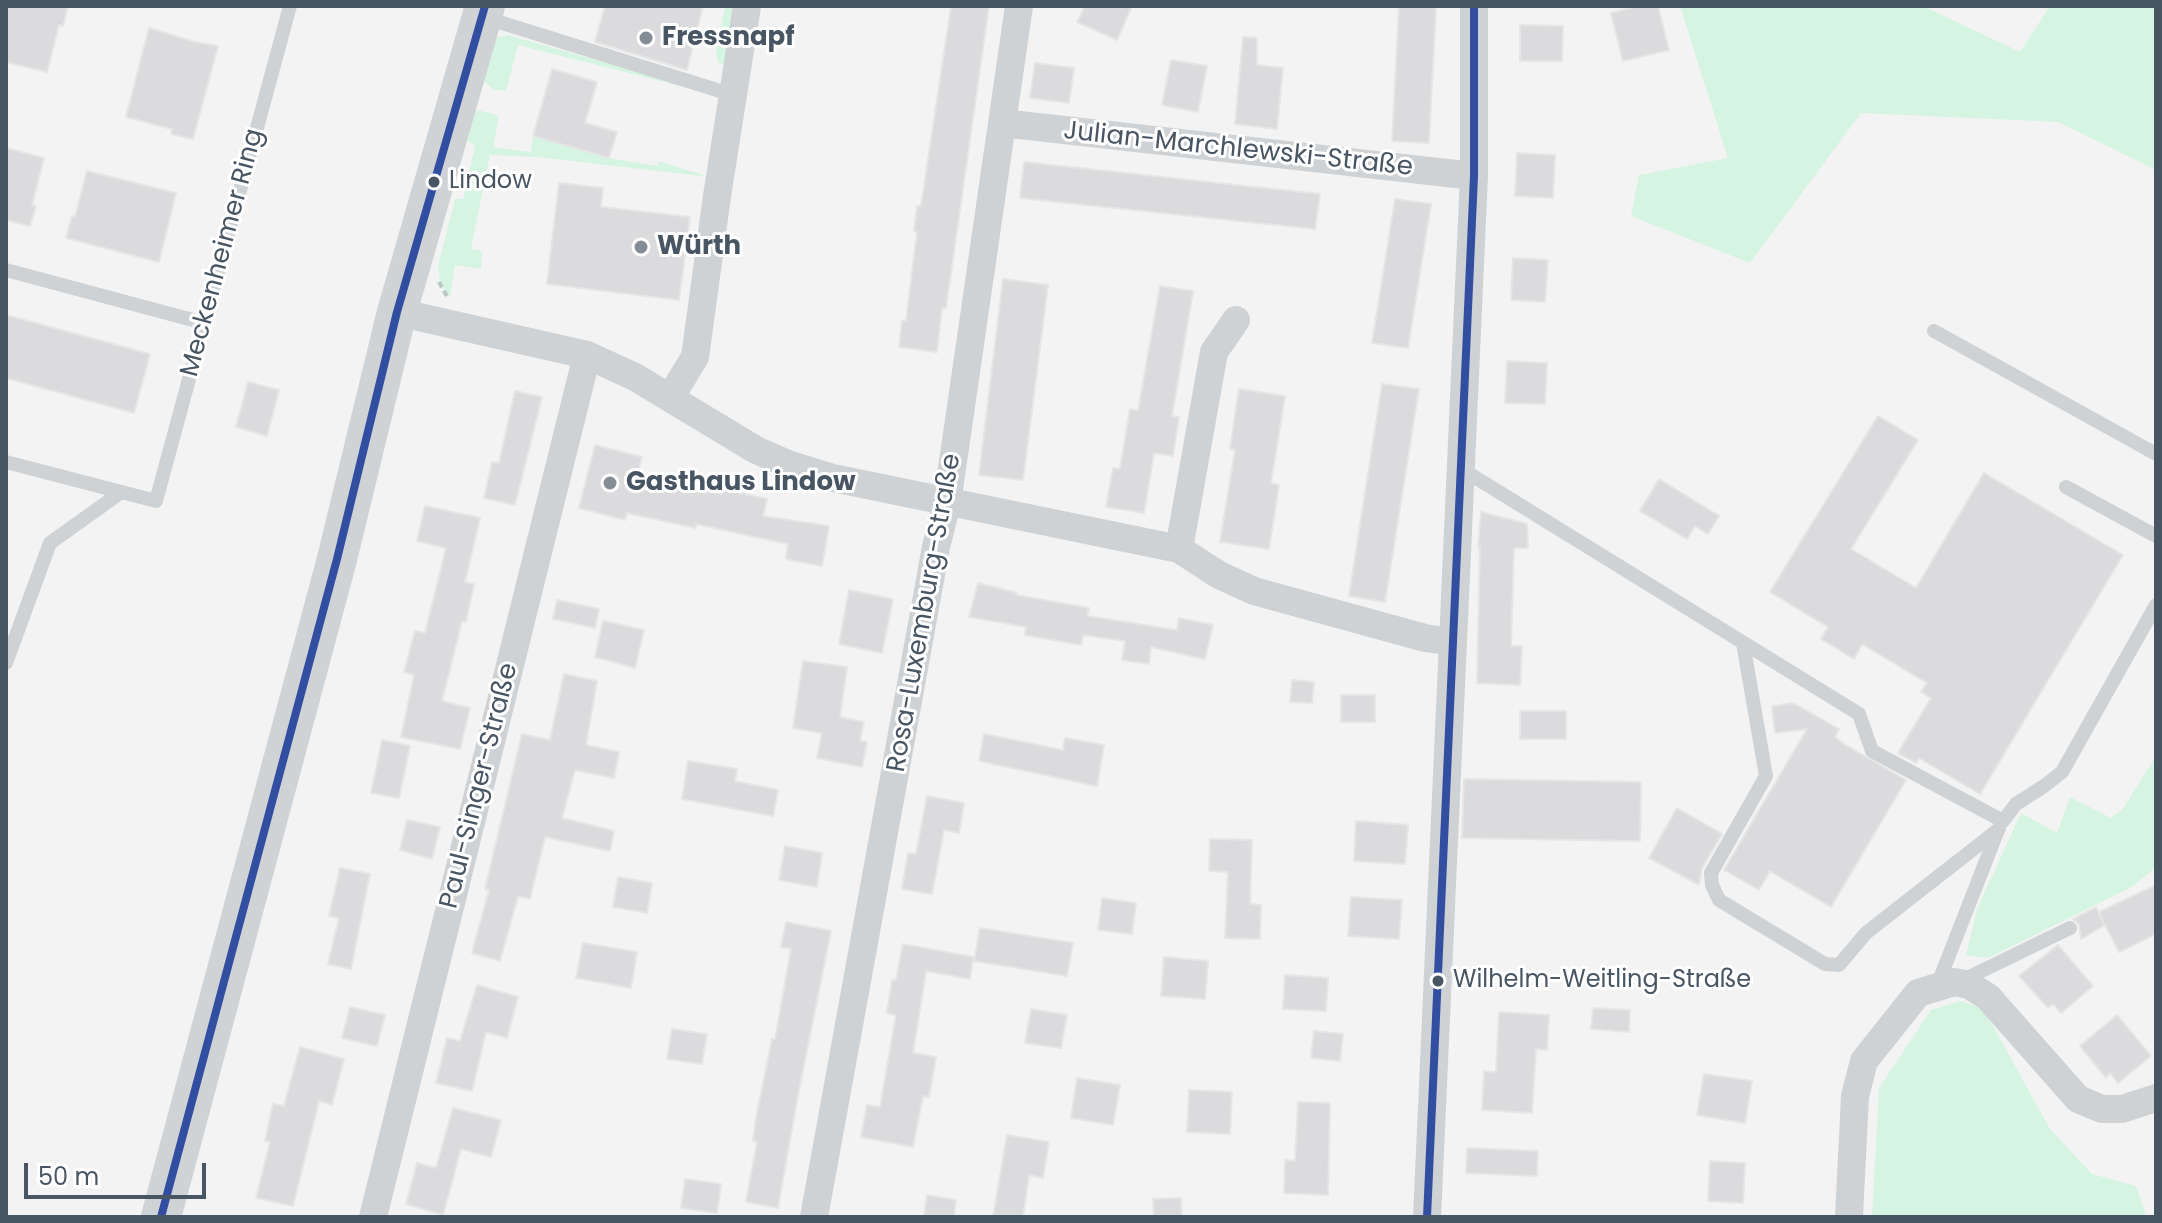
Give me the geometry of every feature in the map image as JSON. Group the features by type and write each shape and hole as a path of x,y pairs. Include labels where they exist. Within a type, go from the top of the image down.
{"main road":[{"path":"161,1217 337,559 397,312 484,11"}],"street":[{"path":"670,398 695,357 747,6"},
{"name":"Rosa-Luxemburg-Straße","path":"814,1217 936,547 947,503 1019,6"},
{"path":"1427,1217 1474,176 1474,6"},
{"name":"Julian-Marchlewski-Straße","path":"1002,123 1474,176"},
{"path":"397,312 587,355 635,377 718,429 788,464 833,478 947,503 1179,549 1219,575 1254,591 1425,638 1453,642"},
{"path":"1179,549 1214,352 1236,320"},
{"name":"Paul-Singer-Straße","path":"373,1217 587,355"},
{"path":"1849,1217 1855,1096 1864,1061 1918,993 1947,984 1969,985 1988,997 2078,1099 2102,1109 2122,1109 2156,1098"}],"lane":[{"name":"Meckenheimer Ring","path":"120,493 156,501 290,6"},
{"path":"484,11 733,95"},
{"path":"6,270 204,323"},
{"path":"1934,331 2156,454"},
{"path":"6,462 120,493"},
{"path":"1460,468 1859,714 1872,751 2001,825"},
{"path":"2066,487 2156,536"},
{"path":"6,663 50,543 120,493"},
{"path":"1743,643 1766,776 1711,873 1712,885 1719,900 1825,964 1839,965 1866,933 2001,825 2016,804 2062,772 2156,605"},
{"path":"1947,984 2001,825"},
{"path":"1947,984 2070,928"}],"green space":[{"path":"725,6 736,6 727,66 718,62 716,53"},
{"path":"1680,6 1923,6 2020,52 2050,6 2156,6 2156,170 2058,122 1861,113 1750,263 1631,216 1639,175 1728,158"},
{"path":"508,35 681,84 518,45 506,91 493,89 484,81 489,46 498,37"},
{"path":"478,110 499,116 493,147 531,152 533,136 609,158 658,166 659,161 709,177 537,157 490,155 471,249 482,251 481,269 455,265 450,297 440,283 438,266 455,199 463,199 475,146 465,139 471,115"},
{"path":"2156,756 2156,867 2132,887 1988,958 1966,955 1977,909 2021,813 2057,833 2070,797 2111,818 2122,810"},
{"path":"1960,1001 1980,1007 1992,1024 2050,1129 2092,1174 2136,1186 2147,1217 1872,1217 1879,1088 1931,1010"}],"building":[{"path":"6,6 68,6 63,26 59,25 47,72 6,62"},
{"name":"Fressnapf","path":"605,6 703,6 687,70 595,42"},
{"path":"951,6 989,6 937,352 899,347 902,321 906,321 917,232 914,231 917,206 921,206"},
{"path":"1085,6 1132,6 1117,40 1077,22"},
{"path":"1399,6 1436,6 1429,143 1392,141"},
{"path":"1639,6 1658,6 1669,50 1623,61 1611,13"},
{"path":"1520,25 1563,26 1562,61 1520,61"},
{"path":"149,28 218,46 193,139 171,134 172,129 126,117"},
{"path":"1243,37 1257,38 1257,65 1283,68 1277,129 1235,124"},
{"path":"1171,60 1207,66 1198,112 1162,105"},
{"path":"1035,63 1074,68 1069,103 1030,98"},
{"path":"552,69 597,82 585,123 617,132 609,158 533,136"},
{"path":"6,148 44,158 30,226 6,220"},
{"path":"1517,153 1555,155 1553,198 1515,196"},
{"path":"1024,162 1320,194 1315,229 1020,198"},
{"path":"87,171 176,193 159,262 66,238"},
{"path":"559,183 603,188 601,207 690,217 679,300 547,284"},
{"path":"1395,199 1431,204 1408,348 1372,343"},
{"path":"1513,258 1548,260 1545,302 1511,300"},
{"path":"1003,279 1048,285 1023,480 979,475"},
{"path":"1160,286 1193,291 1172,416 1179,417 1173,456 1154,453 1144,513 1106,507 1113,468 1120,469 1130,409 1138,411"},
{"path":"6,315 150,354 134,413 6,378"},
{"path":"1507,361 1547,363 1545,404 1505,403"},
{"path":"248,382 279,390 267,436 236,427"},
{"path":"1382,384 1419,389 1385,602 1349,596"},
{"path":"1239,389 1285,396 1271,483 1279,485 1269,549 1220,542 1235,450 1230,449"},
{"path":"515,391 542,397 515,505 484,498 492,462 499,463"},
{"path":"1878,416 1918,440 1851,549 1916,588 1984,473 2123,555 1980,794 1919,758 1916,763 1898,753 1931,698 1921,692 1927,683 1862,644 1854,659 1821,639 1828,627 1770,592"},
{"path":"595,445 642,457 637,476 722,494 723,489 767,499 763,516 829,526 822,566 786,559 788,544 696,524 696,528 627,513 625,520 579,508"},
{"path":"1659,479 1719,516 1708,534 1695,526 1687,539 1640,511"},
{"path":"425,506 480,518 465,582 474,584 442,701 470,708 460,749 401,737 414,675 404,672 415,631 425,633 446,548 417,541"},
{"path":"1481,512 1527,524 1528,548 1514,548 1511,646 1522,646 1520,685 1477,683"},
{"path":"978,583 1016,595 1089,608 1087,616 1177,630 1179,618 1213,625 1205,659 1151,647 1149,664 1122,660 1125,641 1083,635 1081,645 1025,635 1026,627 969,617"},
{"path":"849,590 893,599 882,653 839,644"},
{"path":"557,600 599,609 595,628 553,619"},
{"path":"603,621 644,630 635,668 595,657"},
{"path":"803,661 847,667 840,717 864,722 860,741 867,742 862,767 817,758 822,733 793,728"},
{"path":"564,674 597,681 586,745 619,752 614,778 575,770 562,818 614,831 610,851 545,837 530,899 518,896 500,961 472,953 489,890 485,889 522,734 550,740"},
{"path":"1292,680 1314,682 1312,703 1290,702"},
{"path":"1341,695 1375,695 1375,722 1341,722"},
{"path":"1793,703 1839,729 1835,737 1844,744 1906,780 1831,907 1770,871 1759,890 1724,870 1807,729 1775,733 1772,706"},
{"path":"1520,711 1566,711 1566,739 1520,739"},
{"path":"984,734 1063,750 1065,738 1104,745 1097,786 979,761"},
{"path":"382,740 410,746 399,798 371,793"},
{"path":"688,761 737,769 735,781 778,790 773,816 682,799"},
{"path":"1464,779 1641,782 1640,841 1462,838"},
{"path":"927,796 964,803 959,833 944,830 932,894 902,889 908,853 916,854"},
{"path":"1677,808 1722,834 1702,868 1699,885 1649,858"},
{"path":"407,820 440,827 432,859 400,850"},
{"path":"1356,821 1408,825 1405,864 1354,861"},
{"path":"1210,839 1252,840 1250,904 1261,905 1260,939 1225,938 1228,872 1209,871"},
{"path":"785,846 822,853 817,887 779,880"},
{"path":"340,868 370,874 351,969 328,964 339,918 329,916"},
{"path":"618,877 652,883 647,913 613,907"},
{"path":"2156,885 2156,934 2119,952 2105,925 2081,939 2079,924 2073,919 2096,907 2104,924 2099,912"},
{"path":"1351,897 1402,900 1399,939 1348,936"},
{"path":"1102,898 1136,903 1132,934 1098,930"},
{"path":"786,922 831,931 778,1208 746,1202 757,1142 753,1141 756,1118 772,1039 775,1039 791,949 781,947"},
{"path":"980,928 1073,943 1067,976 974,961"},
{"path":"583,943 637,952 631,988 576,978"},
{"path":"903,944 973,957 970,979 926,971 913,1053 936,1057 929,1097 923,1096 913,1147 861,1137 867,1105 880,1107 896,1015 887,1013 892,980 896,980"},
{"path":"2058,945 2093,986 2061,1013 2053,1004 2048,1008 2019,976"},
{"path":"1164,957 1208,961 1205,999 1161,996"},
{"path":"1285,975 1328,978 1326,1011 1283,1009"},
{"path":"477,985 518,997 507,1038 486,1032 472,1091 436,1083 447,1038 460,1041"},
{"path":"350,1007 385,1015 377,1046 342,1038"},
{"path":"1593,1008 1630,1010 1629,1032 1591,1029"},
{"path":"1031,1009 1067,1015 1061,1048 1025,1043"},
{"path":"1499,1012 1549,1015 1547,1050 1536,1049 1532,1113 1482,1110 1484,1071 1496,1072"},
{"path":"2117,1015 2151,1056 2118,1083 2110,1073 2106,1078 2080,1046"},
{"path":"672,1029 707,1034 702,1064 667,1059"},
{"path":"1314,1031 1343,1034 1340,1061 1311,1058"},
{"path":"300,1047 344,1059 332,1105 319,1101 293,1206 256,1198 270,1142 265,1141 273,1104 284,1106"},
{"path":"1704,1074 1752,1081 1745,1123 1697,1115"},
{"path":"1077,1078 1120,1085 1113,1125 1071,1118"},
{"path":"1189,1090 1232,1092 1230,1134 1187,1132"},
{"path":"1298,1102 1330,1103 1328,1195 1284,1193 1285,1160 1295,1161"},
{"path":"453,1108 501,1120 491,1157 461,1149 443,1215 406,1204 417,1163 436,1168"},
{"path":"1007,1135 1049,1142 1043,1178 1029,1175 1023,1217 993,1217"},
{"path":"1467,1148 1538,1151 1537,1176 1466,1173"},
{"path":"1710,1161 1745,1163 1743,1203 1708,1201"},
{"path":"685,1179 721,1184 717,1213 681,1208"},
{"path":"927,1195 956,1200 954,1217 924,1217"},
{"path":"1181,1198 1182,1217 1154,1217 1153,1199"}],"transit line":[{"path":"161,1217 337,559 397,312 485,6"},
{"path":"1427,1217 1474,176 1474,6"}],"place":[{"name":"Fressnapf","path":"646,38"},
{"name":"Lindow","path":"434,182"},
{"name":"Würth","path":"641,247"},
{"name":"Gasthaus Lindow","path":"610,483"},
{"name":"Wilhelm-Weitling-Straße","path":"1438,981"}]}
